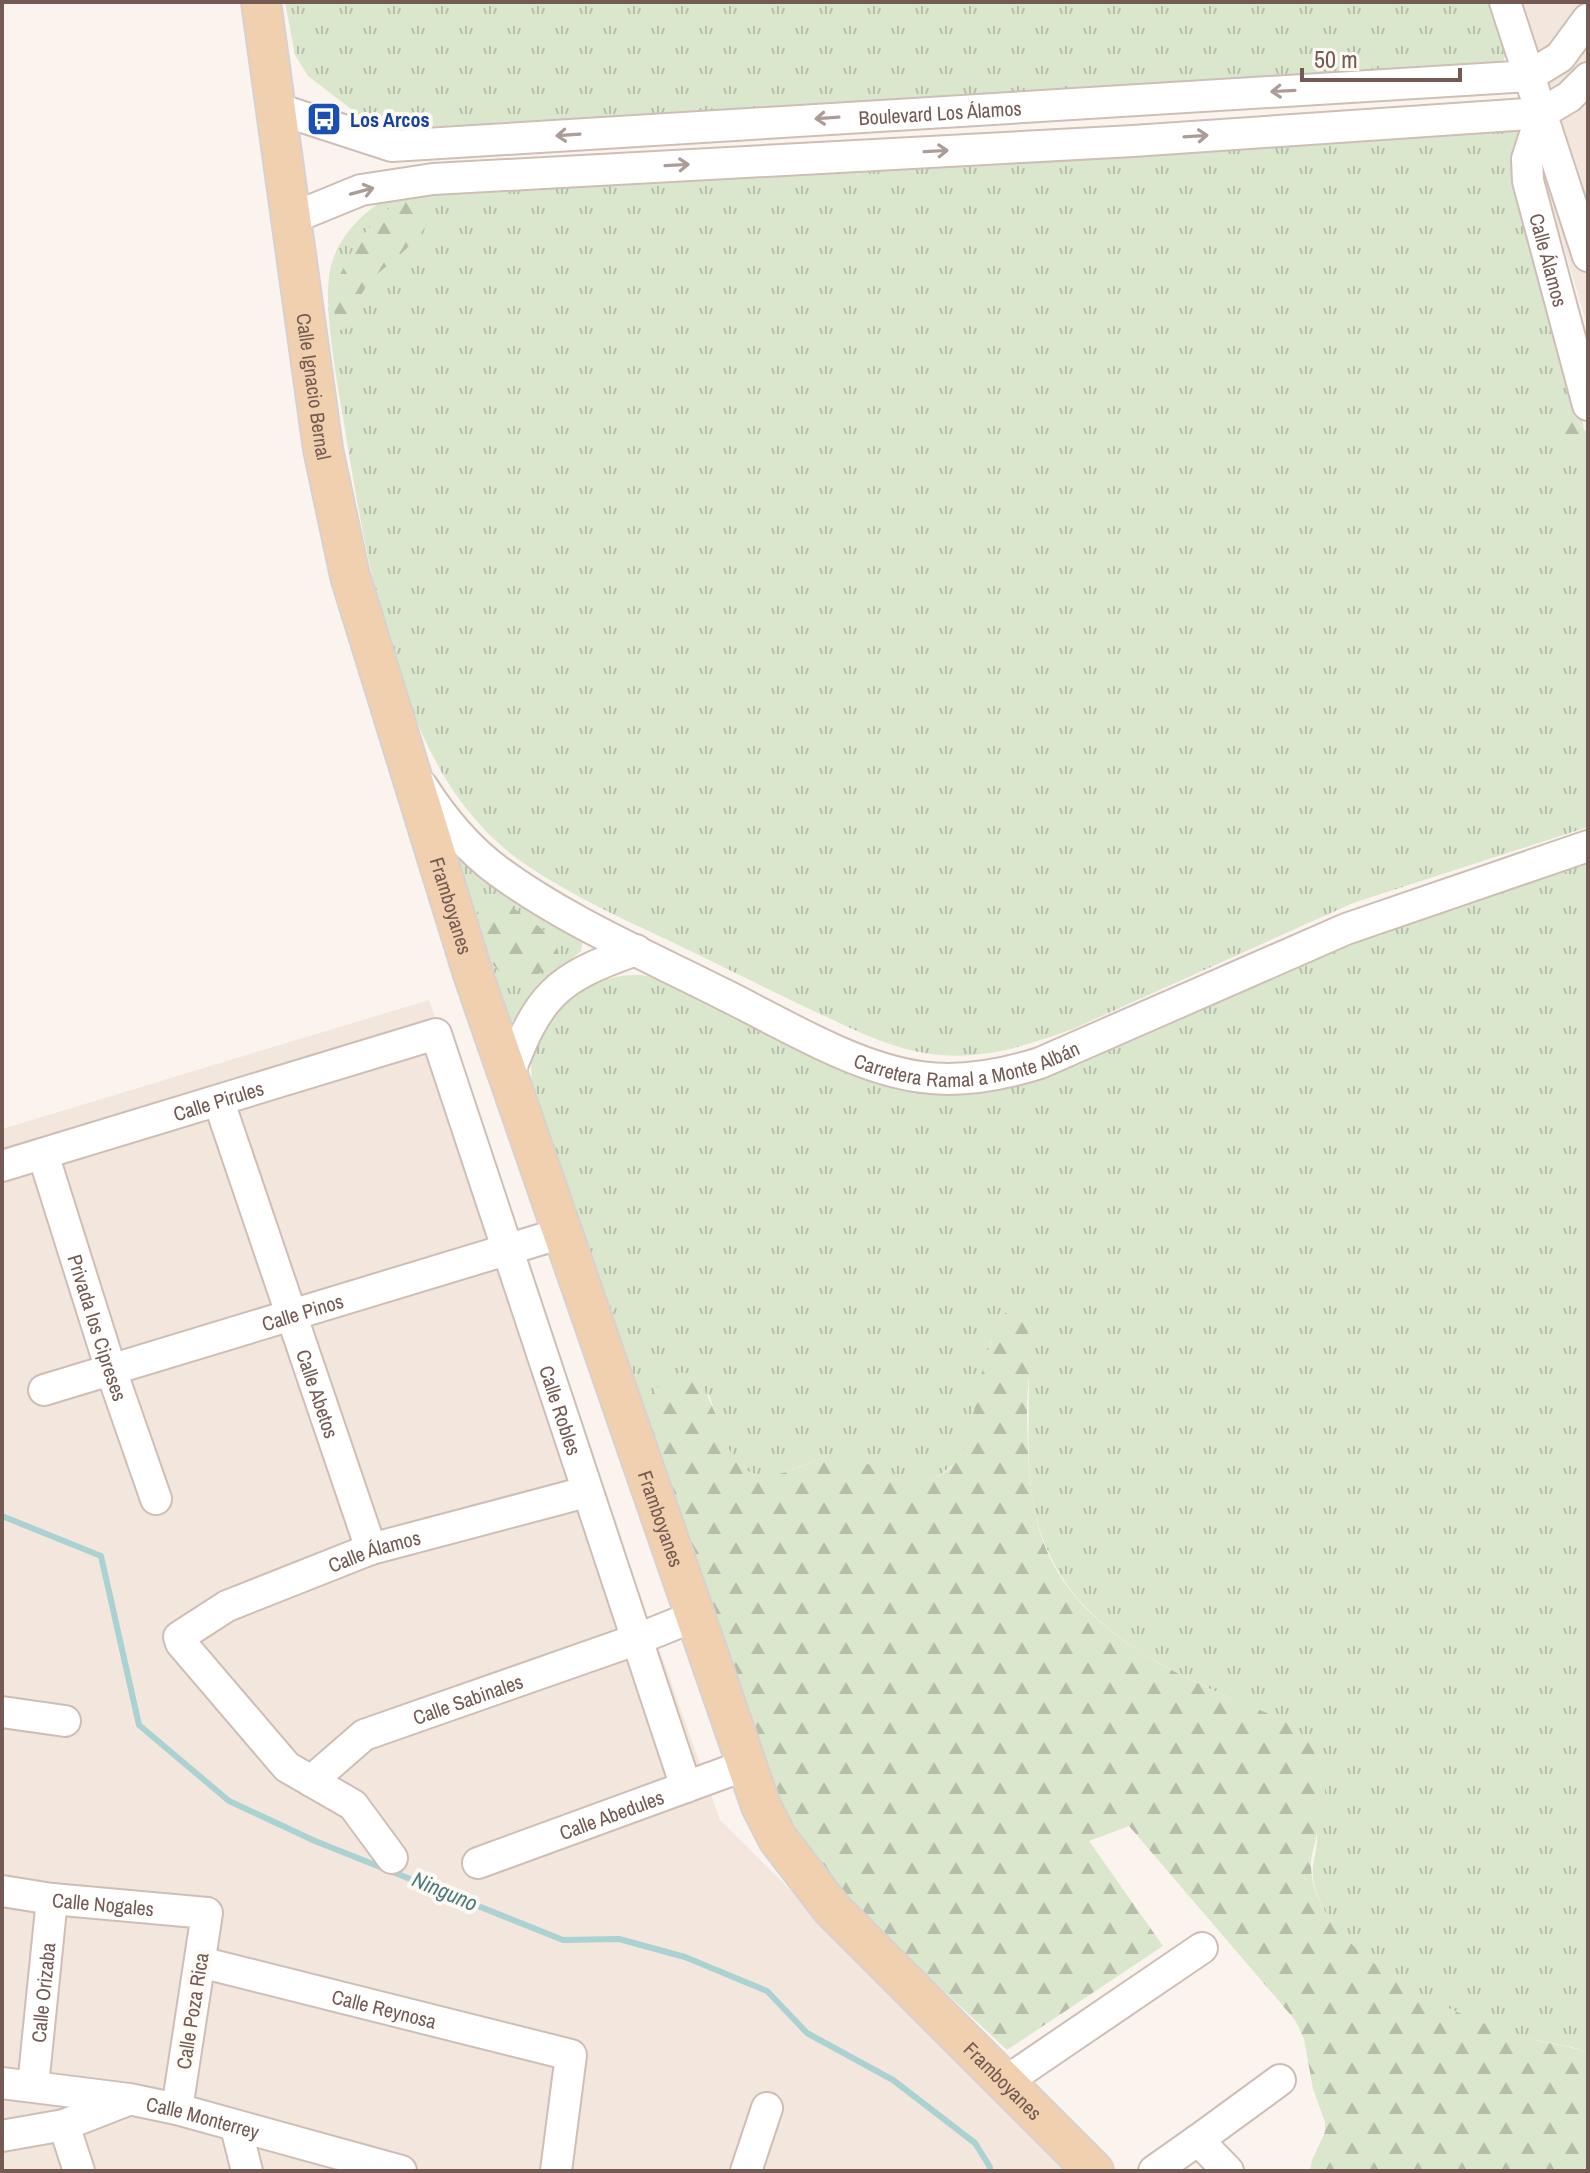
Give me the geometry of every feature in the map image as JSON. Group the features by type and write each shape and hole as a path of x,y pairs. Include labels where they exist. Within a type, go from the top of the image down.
{"main road":[{"name":"Calle Ignacio Bernal","path":"261,2 323,449 339,531 366,634 406,762"},
{"name":"Framboyanes","path":"406,762 508,1076 761,1806 778,1839 812,1886 1094,2171"}],"street":[{"path":"1505,2 1588,256"},
{"path":"1529,76 1560,57 1588,19"},
{"name":"Boulevard Los Álamos","path":"275,108 392,146 1529,76"},
{"name":"Boulevard Los Álamos","path":"290,219 361,190 433,179 1133,141 1542,113 1569,97 1588,78"},
{"path":"1128,100 1133,141"},
{"name":"Calle Álamos","path":"1542,113 1527,159 1528,181 1588,405"},
{"name":"Carretera Ramal a Monte Albán","path":"406,762 436,809 474,852 539,897 636,950 847,1054 920,1077 970,1078 1040,1063 1346,929 1588,846"},
{"path":"508,1076 532,1019 564,982 601,962 636,950"},
{"name":"Calle Pirules","path":"2,1166 436,1034"},
{"name":"Calle Robles","path":"436,1034 686,1787"},
{"name":"Calle Abetos","path":"219,1102 371,1549"},
{"name":"Privada los Cipreses","path":"43,1154 111,1370 156,1499"},
{"name":"Calle Pinos","path":"44,1390 562,1233"},
{"name":"Calle Álamos","path":"311,1781 287,1767 179,1637 227,1606 371,1549 586,1492"},
{"name":"Calle Sabinales","path":"311,1781 364,1735 695,1616"},
{"path":"2,1712 65,1721"},
{"name":"Calle Abedules","path":"478,1863 746,1765"},
{"path":"311,1781 353,1805 392,1858"},
{"name":"Calle Nogales","path":"2,1891 52,1899 207,1913"},
{"name":"Calle Orizaba","path":"33,2086 52,1899"},
{"name":"Calle Poza Rica","path":"177,2109 207,1913"},
{"path":"1005,2082 1202,1948"},
{"name":"Calle Reynosa","path":"200,1962 571,2055 556,2171"},
{"path":"1154,2171 1280,2080"},
{"name":"Calle Monterrey","path":"2,2083 129,2099 177,2109 401,2171"},
{"path":"2,2136 64,2125 129,2099"},
{"path":"746,2171 767,2108"},
{"path":"64,2125 79,2171"},
{"path":"236,2127 247,2171"},
{"path":"1198,2140 1228,2171"}],"shaded area":[{"path":"1491,2 1588,2 1588,329 1505,45"},
{"path":"429,1000 720,1820 1073,2171 2,2171 2,1129"}],"green space":[{"path":"285,2 1491,2 1506,53 1503,62 1494,65 392,129 372,125 308,76 295,55"},
{"path":"1522,124 1524,193 1584,428 1577,420 1583,464 1588,464 1588,827 1353,903 1073,1029 1025,1045 958,1056 925,1053 849,1028 563,888 519,860 489,834 462,803 437,763 415,718 397,668 369,562 329,321 328,285 339,245 365,214 387,198 399,192"},
{"path":"420,195 429,206 424,229 369,283 346,329 339,330 335,297 338,281 354,248 395,203 405,197"},
{"path":"1577,420 1588,435 1588,464 1567,459 1560,449 1556,428 1560,422"},
{"path":"460,862 583,941 581,951 538,989 512,1022 506,1018 457,864"},
{"path":"1588,862 1588,2053 1495,2028 1434,2002 1375,1966 1350,1944 1330,1920 1317,1894 1313,1876 1316,1831 1269,1714 1150,1658 1115,1634 1084,1606 1059,1573 1041,1534 1031,1488 1027,1329 991,1341 964,1449 956,1462 930,1480 903,1482 863,1464 833,1457 776,1475 752,1474 740,1467 728,1452 709,1395 645,1408 647,1438 532,1087 531,1068 537,1040 546,1024 571,998 604,981 638,975 660,980 951,1094 1001,1087 1080,1064 1378,933"},
{"path":"486,895 500,898 554,938 558,956 554,963 540,973 522,978 505,975 498,970 482,944 477,921 480,902"},
{"path":"1018,1308 1028,1331 1027,1433 1034,1506 1043,1541 1065,1583 1084,1606 1128,1644 1206,1687 1279,1719 1303,1735 1318,1762 1325,1791 1311,1865 1318,1899 1336,1927 1362,1953 1427,1997 1462,2014 1524,2037 1588,2053 1588,2171 1310,2171 1325,2132 1325,2122 1313,2089 1304,2039 1295,2020 1129,1826 1089,1841 1163,1946 1007,2050 852,1905 795,1845 647,1438 645,1414 649,1397 672,1376 687,1374 699,1382 709,1398 733,1457 743,1468 756,1474 782,1474 818,1460 843,1456 865,1462 905,1482 928,1481 947,1470 962,1453 997,1326 1005,1313"}],"waterway":[{"name":"Ninguno","path":"2,1516 101,1556 139,1725 229,1801 315,1841 563,1940 619,1939 685,1957 767,1991 807,2033 893,2080 975,2143 990,2171"}],"place":[{"name":"Los Arcos","path":"324,119"}]}
